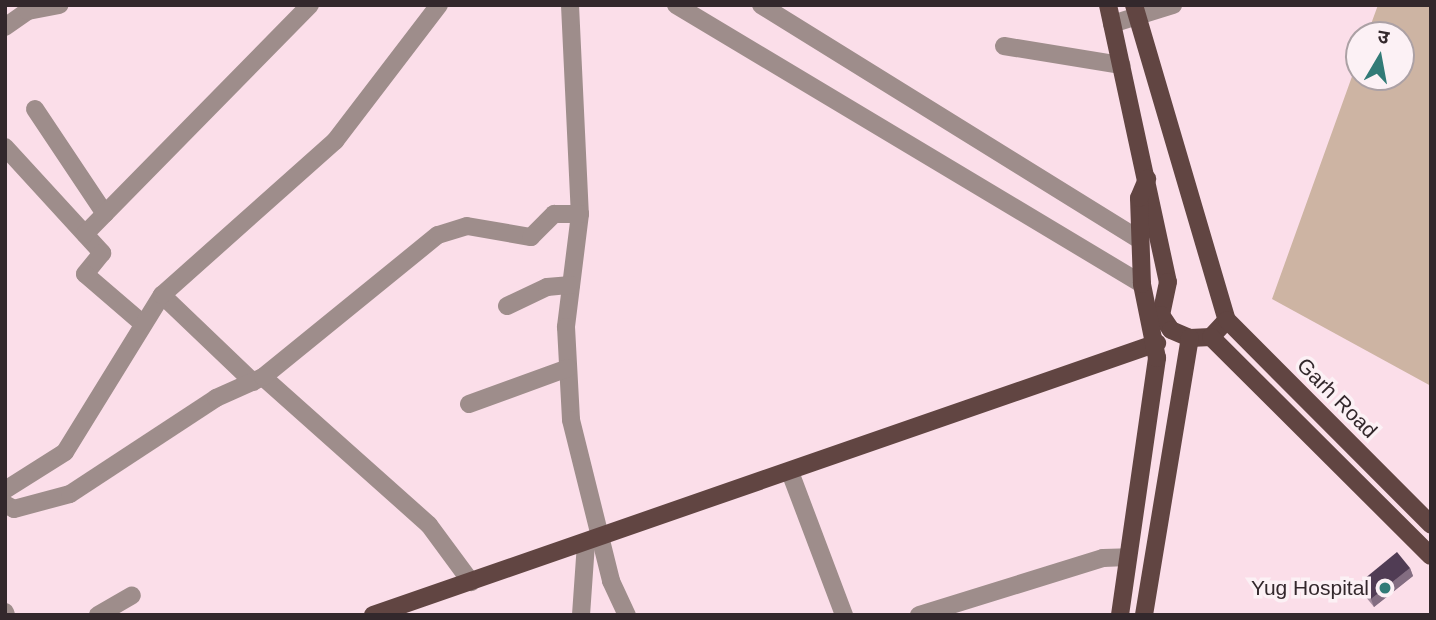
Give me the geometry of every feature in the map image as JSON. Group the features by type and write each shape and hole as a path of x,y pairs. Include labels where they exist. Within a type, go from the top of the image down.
{"main road":[{"path":"1108,5 1168,282 1161,315 1171,330 1190,338 1211,337 1227,320 1224,298 1136,11"},
{"path":"1120,615 1157,343 1142,284 1139,198 1147,178"},
{"name":"Garh Road","path":"1227,320 1426,520"},
{"path":"1211,337 1431,556"},
{"path":"1144,615 1190,338"},
{"path":"373,615 594,541 1157,343"},
{"path":"1407,531 1426,520"}],"street":[{"path":"5,27 29,8 59,5"},
{"path":"85,234 310,5"},
{"path":"5,490 65,452 142,323 162,295 335,141 439,5"},
{"path":"569,5 580,214 572,285 568,368 571,420 594,541 627,615"},
{"path":"676,5 1142,284"},
{"path":"761,5 1140,240"},
{"path":"1112,24 1136,11 1174,5"},
{"path":"1004,46 1121,65"},
{"path":"35,109 105,214"},
{"path":"5,147 102,253 85,274 142,323"},
{"path":"5,504 14,509 70,494 216,398 258,379 438,235 467,226 531,237 554,214 580,214"},
{"path":"507,306 547,287 572,285"},
{"path":"162,295 429,525 471,582"},
{"path":"469,404 568,368"},
{"path":"790,472 844,615"},
{"path":"581,615 594,541"},
{"path":"919,615 1103,558 1128,557"},
{"path":"98,615 132,595"}],"shaded area":[{"path":"1378,5 1431,5 1431,386 1272,299 1347,91 1415,91 1415,21 1372,21"}],"building":[{"path":"1397,552 1410,568 1371,599 1358,584"}],"place":[{"name":"Yug Hospital","path":"1385,588"}]}
